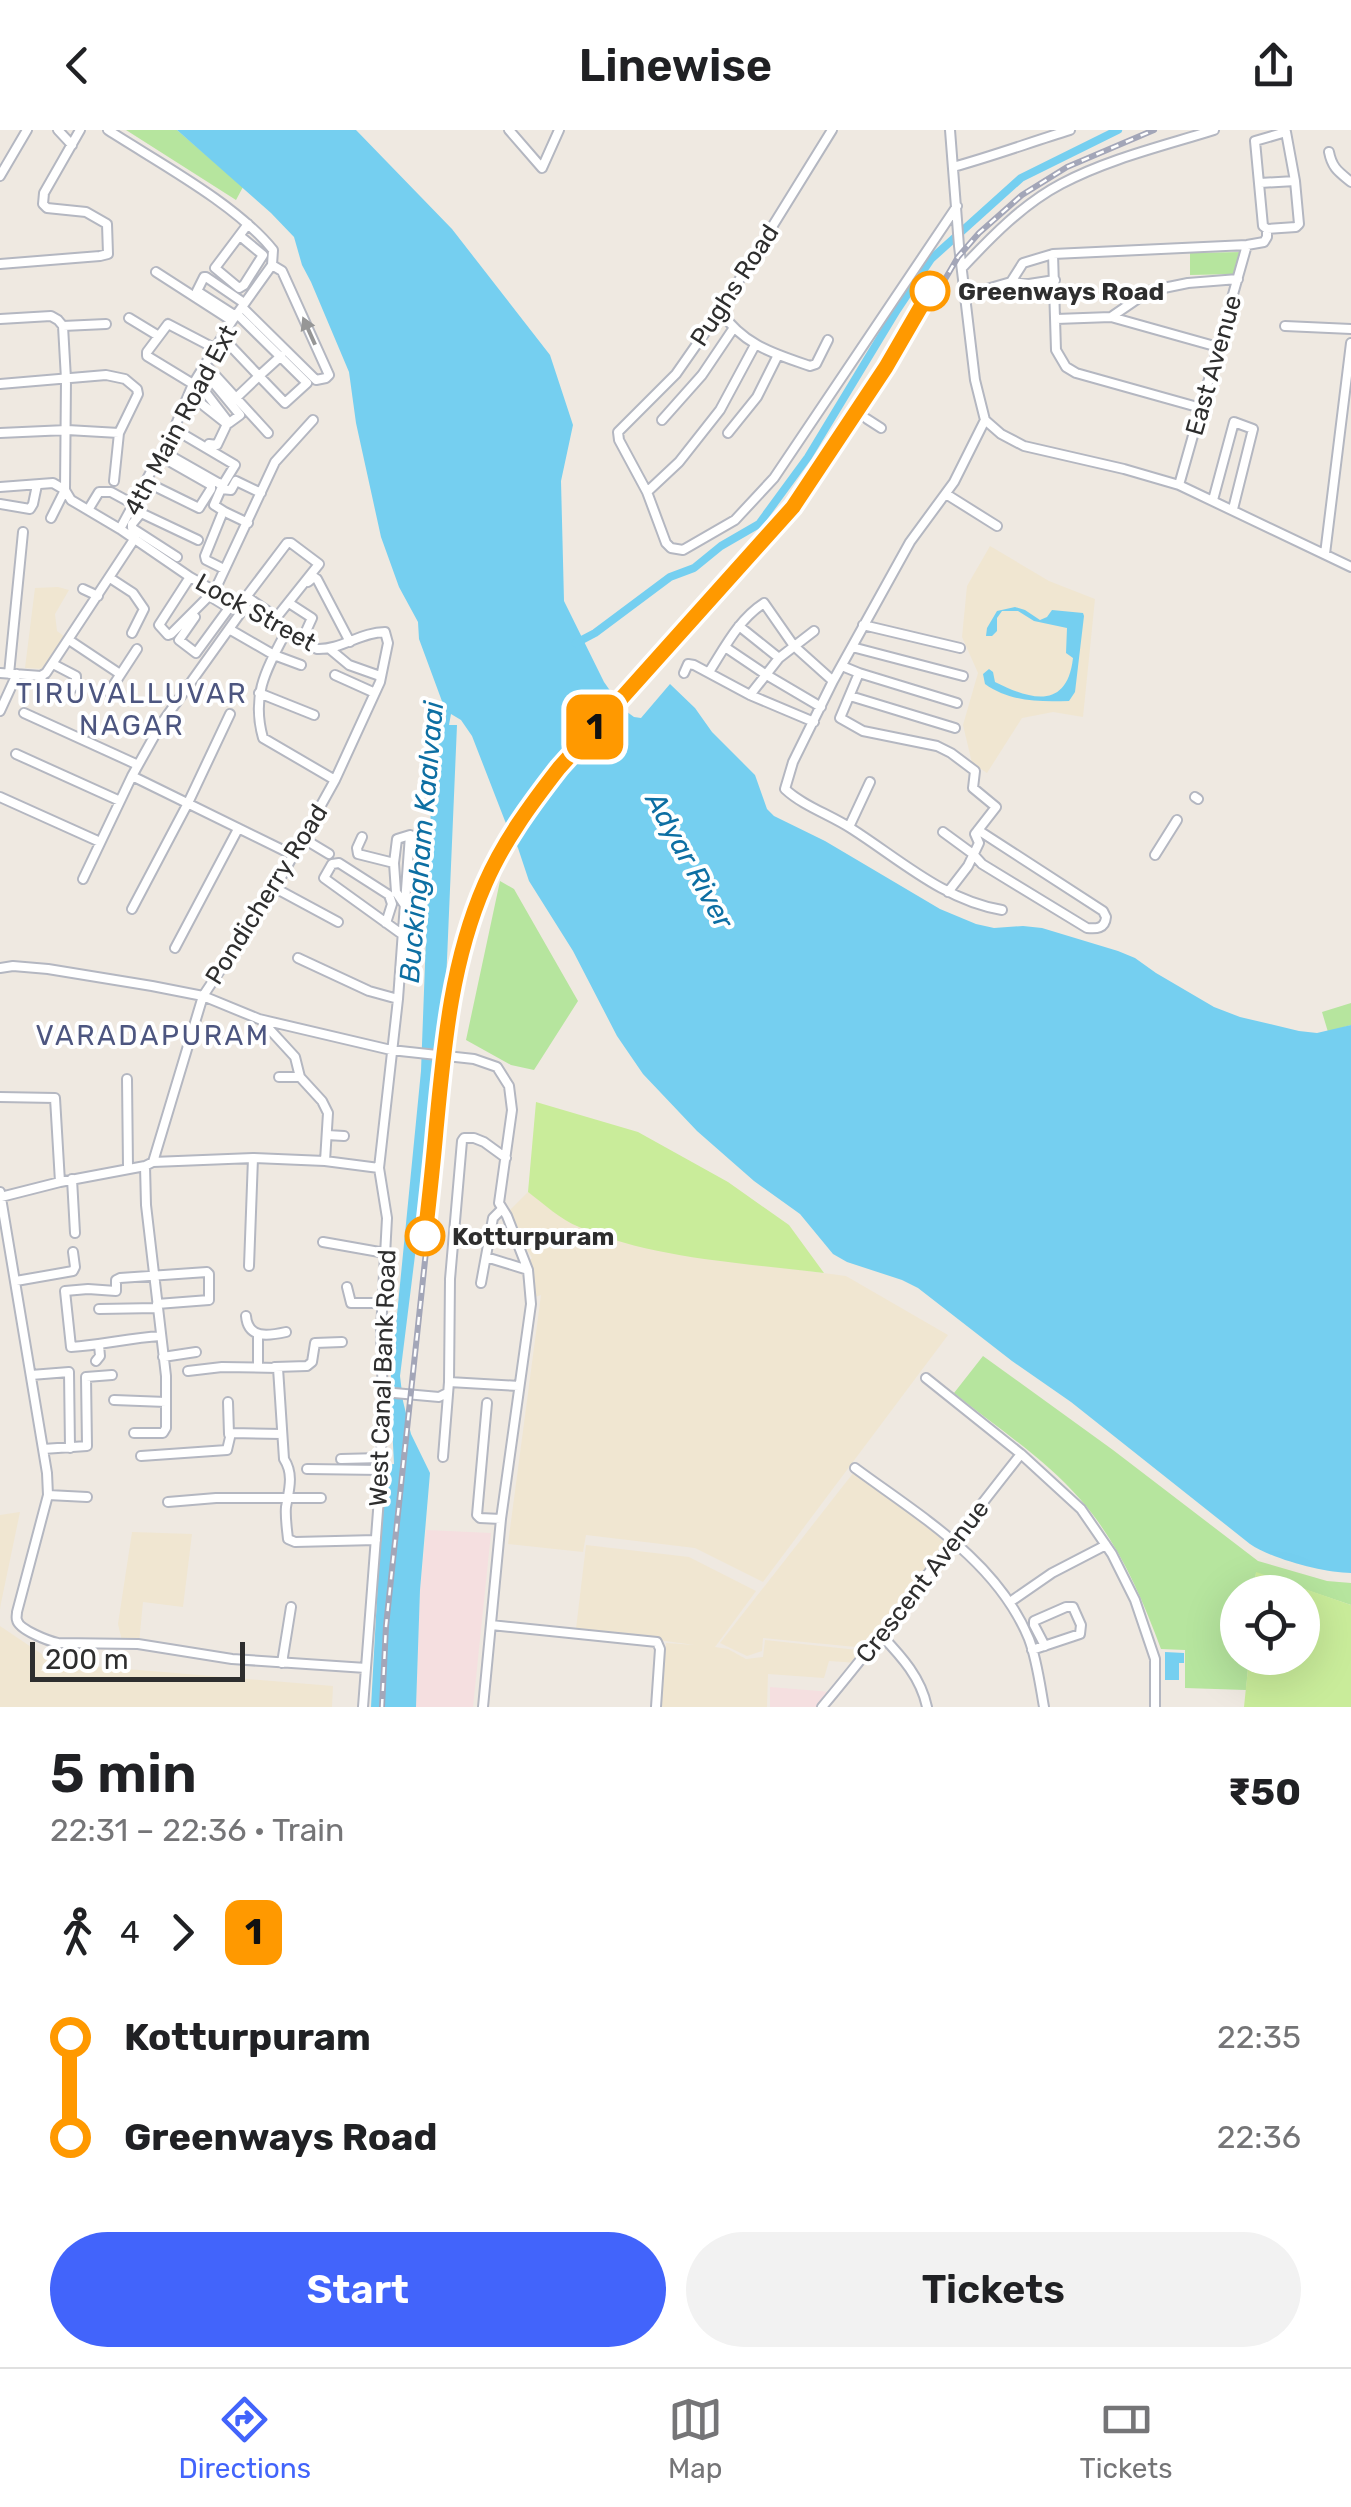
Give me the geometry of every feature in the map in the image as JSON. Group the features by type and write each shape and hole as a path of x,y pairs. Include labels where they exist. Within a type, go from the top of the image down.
{"street":[{"path":"0,176 28,130"},
{"path":"58,130 72,145"},
{"path":"0,264 108,254 107,224 90,213 42,204 44,193 80,130"},
{"path":"108,130 258,231 273,250 273,263 282,271 329,375 316,380 238,312 197,291 204,277 206,277 238,312 307,383 287,403 222,337"},
{"path":"510,130 542,168 559,130"},
{"name":"Pughs Road","path":"647,492 618,432 676,374 720,311 832,130"},
{"path":"950,130 975,380 985,420 1024,446 1180,485 1351,567"},
{"path":"1024,144 1025,130"},
{"path":"953,167 1070,130"},
{"path":"962,268 994,234 1062,184 1106,165 1214,130"},
{"path":"1286,132 1295,180 1299,224 1296,227 1262,226 1260,183 1256,140 1286,132"},
{"path":"1329,152 1336,170 1351,182"},
{"path":"1260,183 1295,180"},
{"path":"754,345 720,410 679,462 647,492 666,543 677,550 691,547 735,520 774,478 957,206"},
{"path":"240,236 263,255 240,288 214,268 248,224"},
{"path":"1011,282 1023,263 1052,254 1247,246 1264,242 1267,229"},
{"name":"East Avenue","path":"1180,485 1247,246"},
{"path":"1052,254 1056,350 1066,367 1201,408"},
{"name":"4th Main Road Ext","path":"120,529 214,348 273,263"},
{"path":"156,272 238,312"},
{"path":"1111,317 1149,290 1188,282 1238,279"},
{"path":"966,295 1011,282 1055,280"},
{"path":"720,311 733,329 754,345 813,366 828,340"},
{"path":"0,320 51,316 62,326 66,379 65,490 51,518"},
{"path":"1056,319 1111,317 1218,348"},
{"path":"129,318 157,336"},
{"path":"62,326 106,324"},
{"path":"204,366 240,414 229,423 195,382 147,356 157,336 172,324 214,348"},
{"path":"1285,326 1351,329"},
{"path":"662,420 702,374 733,329"},
{"path":"1325,554 1351,343"},
{"path":"728,433 756,397 778,355"},
{"path":"236,398 281,356"},
{"path":"204,366 268,433"},
{"path":"0,384 106,375 125,378 138,394 119,433 114,482"},
{"path":"175,427 215,446 226,430 226,424 189,394"},
{"path":"866,419 882,428"},
{"path":"242,603 228,608 198,652 181,643 180,636 214,592 275,462 313,420"},
{"path":"985,420 946,494 910,542 833,681 793,762 785,789 948,892 981,907 1002,910"},
{"path":"1213,500 1234,422 1253,428 1233,509"},
{"path":"161,453 220,484 224,484 235,465 175,427"},
{"path":"0,434 66,430 119,433"},
{"path":"146,482 198,508 211,489 211,484 161,453"},
{"path":"266,453 275,462"},
{"path":"248,523 214,505 221,489 231,490 236,481 262,493"},
{"path":"0,504 30,509 37,484"},
{"path":"0,486 53,484 65,490"},
{"name":"Lock Street","path":"65,490 71,500 175,560 190,577 242,603 317,649 331,650 384,632"},
{"path":"88,510 99,492 110,492 134,505"},
{"path":"946,494 997,526"},
{"path":"188,535 175,560 132,528 132,524 141,512 188,535 198,540"},
{"path":"224,569 204,556 225,512"},
{"path":"0,711 9,674 23,532"},
{"path":"9,674 40,676 53,664 135,538"},
{"path":"83,880 161,724 287,543 319,565 278,625 274,655 259,692 257,710 263,738 335,780"},
{"path":"190,577 159,624 168,635 214,592"},
{"path":"110,578 133,592 143,606 132,633"},
{"path":"278,625 311,578 318,579 350,642"},
{"path":"83,589 98,596"},
{"path":"214,592 228,608"},
{"path":"709,672 739,626 764,604 794,646 833,681"},
{"path":"292,605 312,618 302,640"},
{"path":"864,625 960,648"},
{"path":"739,626 779,658"},
{"path":"228,630 274,655 301,664"},
{"name":"Pondicherry Road","path":"149,1164 203,996 306,840 375,693 388,643 384,632"},
{"path":"750,696 779,658 814,632"},
{"path":"69,640 120,674"},
{"path":"724,647 821,706"},
{"path":"852,648 963,676"},
{"path":"108,692 137,649"},
{"path":"331,650 349,666 380,676"},
{"path":"40,676 66,697 76,678 53,664"},
{"path":"684,672 690,664 750,696 814,722"},
{"path":"842,666 957,703"},
{"path":"859,673 840,718 863,731 937,746 951,753 976,771 972,788 996,806 975,836 978,843 968,866 948,892"},
{"path":"335,675 375,693"},
{"path":"259,692 314,715"},
{"path":"850,696 956,728"},
{"path":"24,713 138,765"},
{"path":"132,909 230,714"},
{"path":"16,754 120,801"},
{"path":"132,776 293,855"},
{"path":"849,827 870,782"},
{"path":"0,797 100,842"},
{"path":"1154,856 1176,820"},
{"path":"175,948 238,829"},
{"path":"943,832 982,864 1086,928 1097,929 1106,921 1104,912 978,830"},
{"name":"West Canal Bank Road","path":"363,1707 386,1392 381,1330 387,1218 379,1168 398,999 410,834 397,839 394,862"},
{"path":"362,837 356,848 358,854 394,862 396,892 404,904"},
{"path":"306,840 329,854"},
{"path":"386,923 392,904 390,895 339,863 332,864 324,878 402,936"},
{"path":"275,888 338,922"},
{"path":"298,958 369,991 398,999"},
{"path":"0,964 100,976 203,996 260,1019 411,1054 474,1058 497,1067 509,1086 512,1110 499,1200 528,1270 531,1304 501,1519 483,1707"},
{"path":"260,1019 295,1057 300,1078 322,1101 328,1114 325,1162"},
{"path":"279,1078 300,1078"},
{"path":"127,1079 128,1168"},
{"path":"0,1098 55,1098 60,1182"},
{"path":"326,1135 344,1136"},
{"path":"443,1457 449,1386 450,1280 462,1141 468,1136 474,1138 506,1158"},
{"path":"249,1266 253,1158"},
{"path":"366,1668 232,1659 138,1644 58,1643 20,1626 17,1612 48,1494 1,1195 149,1164 253,1158 379,1168"},
{"path":"134,1433 160,1433 166,1428 166,1376 146,1205 149,1164"},
{"path":"72,1179 74,1233"},
{"path":"481,1282 493,1218 501,1210"},
{"path":"324,1242 385,1253"},
{"path":"16,1281 73,1272 73,1252"},
{"path":"486,1257 528,1270"},
{"path":"98,1309 209,1300 207,1272 120,1278 116,1280 116,1291 65,1290 71,1347 160,1336"},
{"path":"347,1287 351,1303 382,1303"},
{"path":"246,1316 247,1328 258,1334 286,1332"},
{"path":"258,1334 258,1367"},
{"path":"188,1370 307,1366 312,1362 315,1343 342,1342"},
{"path":"96,1360 100,1356 99,1345"},
{"path":"163,1356 196,1352"},
{"path":"277,1367 284,1459 290,1468 287,1537 290,1541 376,1540"},
{"path":"31,1375 69,1372 70,1448"},
{"path":"44,1450 88,1445 86,1377 112,1375"},
{"path":"926,1378 1022,1454 1080,1508 1106,1545 1136,1600 1155,1659 1155,1707"},
{"path":"449,1386 519,1386"},
{"path":"386,1392 439,1397 445,1396 449,1386"},
{"path":"114,1400 166,1402"},
{"path":"141,1456 227,1450 228,1402"},
{"path":"487,1403 477,1514 501,1519"},
{"path":"229,1434 282,1434"},
{"name":"Crescent Avenue","path":"822,1707 882,1636 1022,1454"},
{"path":"340,1459 381,1458"},
{"path":"856,1468 953,1540 1010,1602 1032,1650 1044,1707"},
{"path":"307,1469 381,1470"},
{"path":"48,1494 87,1498"},
{"path":"168,1502 321,1498"},
{"path":"1010,1602 1052,1573 1106,1545"},
{"path":"282,1662 290,1607"},
{"path":"1032,1650 1045,1646 1080,1634 1082,1632 1073,1607 1034,1622 1045,1646"},
{"path":"492,1625 657,1642 660,1649 656,1707"},
{"path":"882,1636 904,1658 924,1692 926,1707"}],"shaded area":[{"path":"990,546 1049,581 1095,599 1083,717 1053,712 1022,718 987,773 972,763 963,725 978,673 962,637 967,586"},
{"path":"35,588 69,590 55,614 57,631 65,637 46,669 25,668"},
{"path":"528,1192 576,1226 694,1256 846,1276 948,1335 763,1582 695,1548 586,1535 583,1552 508,1544 541,1295 535,1297 528,1261 532,1258 506,1214"},
{"path":"854,1472 946,1540 866,1648 763,1638 762,1651 747,1656 720,1643"},
{"path":"20,1512 1,1603 0,1609 0,1515"},
{"path":"426,1530 491,1533 473,1707 416,1707"},
{"path":"132,1532 192,1534 183,1607 143,1602 139,1643 122,1641 118,1624"},
{"path":"586,1545 689,1557 756,1591 715,1647 746,1659 763,1657 765,1640 867,1651 858,1663 829,1661 824,1678 768,1674 767,1707 661,1707 666,1643 695,1645 576,1629"},
{"path":"0,1626 55,1663 333,1686 332,1707 0,1707"},
{"path":"770,1687 831,1692 818,1707 770,1707"}],"green space":[{"path":"126,130 177,130 243,187 236,200"},
{"path":"1242,252 1236,274 1190,275 1190,253"},
{"path":"500,881 514,889 578,1001 534,1070 511,1065 466,1040"},
{"path":"1351,1003 1351,1025 1328,1032 1322,1012"},
{"path":"536,1102 638,1132 728,1182 789,1225 824,1273 668,1253 608,1238 566,1220 528,1192"},
{"path":"983,1356 1258,1561 1306,1575 1220,1575 1220,1675 1247,1675 1246,1690 1185,1688 1185,1650 1161,1649 1127,1570 1094,1516 1051,1470 954,1393"},
{"path":"1320,1579 1351,1583 1351,1605 1320,1595"},
{"path":"1320,1594 1351,1605 1351,1707 1244,1707 1247,1675 1320,1675"}],"water":[{"name":"Adyar River","path":"177,130 356,130 452,229 550,355 573,425 561,481 564,601 604,682 623,709 641,718 670,684 755,775 767,809 774,816 825,841 940,909 976,924 1042,928 1118,951 1214,1007 1240,1017 1317,1033 1351,1025 1351,1573 1299,1564 1250,1544 1071,1402 918,1288 833,1254 800,1214 754,1181 697,1131 643,1074 617,1036 573,951 529,881 472,736 461,720 451,714 449,725 457,725 448,990 400,1376 411,1434 430,1473 416,1707 371,1707 384,1471 386,1465 394,1464 390,1386 421,1071 434,724 442,724 443,704 419,639 418,622 399,587 381,537 349,372 302,265 294,237"},
{"path":"1015,607 1040,620 1052,610 1083,613 1075,692 1069,701 1015,698 985,684 983,674 989,669 995,682 1022,693 1045,696 1063,686 1069,675 1073,658 1066,653 1067,628 1034,621 1018,611 1002,611 997,618 997,631 986,636 997,611"},
{"path":"1165,1652 1184,1653 1184,1663 1179,1663 1179,1680 1165,1680"}],"waterway":[{"name":"Buckingham Kaalvaai","path":"576,643 670,577 694,568 721,546 759,524 808,457 931,259 1021,178 1118,130"}],"railway":[{"path":"382,1707 386,1626 448,1045 459,973 474,924 503,859 532,810 569,763 801,502 892,370 958,257 979,233 1022,195 1067,167 1154,130"}],"train":[{"name":"1","path":"425,1236 450,1002 462,946 486,883 508,841 559,768 793,507 886,367 930,291"}],"place":[{"name":"Greenways Road","path":"930,291"},
{"name":"Kotturpuram","path":"425,1236"}],"district":[{"name":"TIRUVALLUVAR NAGAR","path":"132,709"},
{"name":"VARADAPURAM","path":"153,1035"}]}
